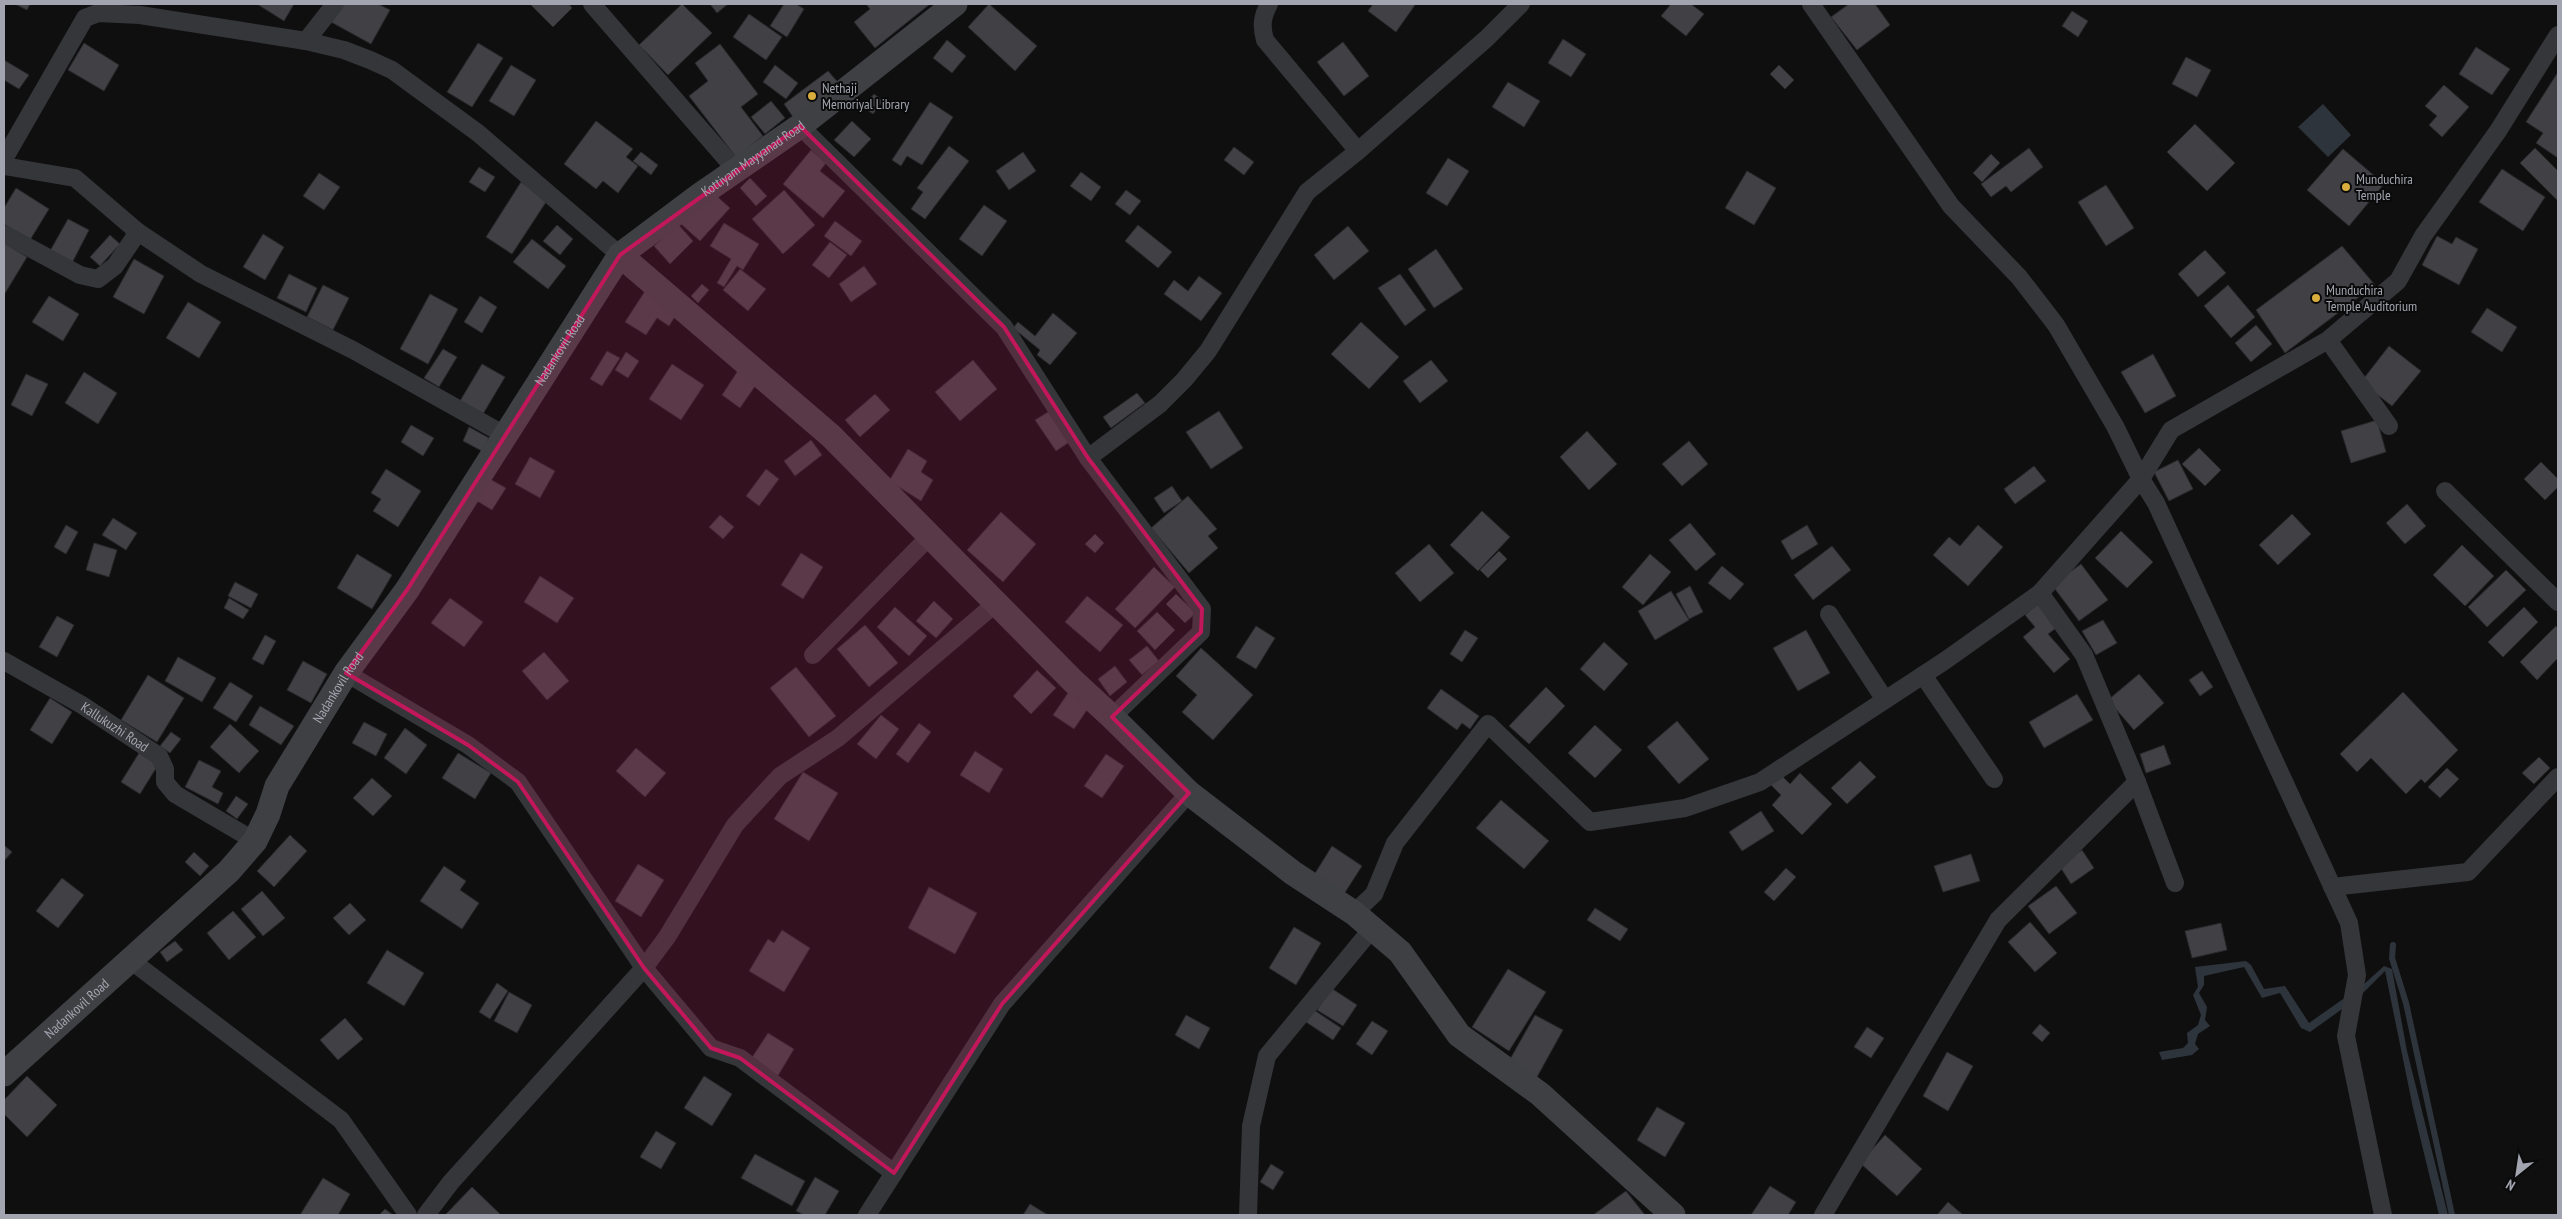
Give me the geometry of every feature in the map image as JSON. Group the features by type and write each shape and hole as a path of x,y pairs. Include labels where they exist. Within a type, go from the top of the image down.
{"street":[{"path":"306,41 334,4"},
{"path":"592,4 736,170"},
{"name":"Kottiyam Mayyanad Road","path":"620,256 736,170 800,126 955,4"},
{"path":"1269,4 1263,16 1262,29 1265,40 1358,151"},
{"path":"1088,458 1160,404 1184,380 1208,351 1307,192 1358,151 1487,38 1521,4"},
{"path":"1811,4 1951,206 2019,278 2056,325 2115,426 2141,479 2156,504 2349,923 2357,975 2346,1036 2383,1215"},
{"path":"4,158 85,18 98,13 140,15 306,41 344,50 392,70 478,133 830,436 995,604 1189,793 1293,873 1363,922 1400,952 1459,1035 1540,1094 1673,1215"},
{"path":"1248,1215 1251,1126 1267,1056 1363,922 1396,843 1488,724 1590,822 1685,808 1760,782 1923,675 2040,593 2141,479 2171,430 2328,340 2398,281 2423,236 2498,132 2558,35"},
{"path":"800,126 1004,327 1088,458 1202,609 1201,632 1112,717"},
{"path":"4,166 75,178 138,232 201,274 353,350 505,435"},
{"path":"4,234 80,276 98,279 115,266 138,232"},
{"name":"Nadankovil Road","path":"4,1074 129,959 229,871 255,841 268,814 277,786 346,673 407,590 620,256"},
{"path":"2328,340 2389,426"},
{"path":"2445,491 2558,602"},
{"path":"813,655 928,537"},
{"path":"2040,593 2084,655 2137,782 2175,883"},
{"path":"426,1215 451,1182 644,968 668,937 735,825 780,776 838,738 995,604"},
{"path":"1829,614 1885,700"},
{"name":"Kallukuzhi Road","path":"4,661 82,704 158,756 165,770 165,782 175,794 255,841"},
{"path":"346,673 468,745 518,782 644,968 711,1048 740,1058 894,1173"},
{"path":"1923,675 1994,780"},
{"path":"2332,887 2468,872 2558,777"},
{"path":"1823,1215 1998,920 2137,782"},
{"path":"868,1215 1002,1004 1189,793"},
{"path":"129,959 341,1120 408,1215"}],"highlighted area":[{"path":"800,126 1004,327 1088,458 1202,609 1201,632 1112,717 1189,793 1002,1004 894,1173 740,1058 711,1048 644,968 518,782 468,745 346,673 407,590 620,255"}],"shaded area":[{"path":"2323,104 2351,135 2328,157 2298,127"},
{"path":"2246,961 2251,965 2264,989 2285,986 2309,1023 2363,985 2384,966 2392,969 2407,1051 2448,1215 2439,1215 2413,1108 2385,971 2359,997 2310,1032 2301,1028 2280,993 2262,998 2244,967 2204,976 2204,985 2199,993 2207,1007 2205,1020 2210,1026 2198,1034 2195,1044 2199,1049 2192,1055 2162,1060 2159,1052 2183,1048 2188,1043 2187,1033 2198,1025 2201,1015 2193,995 2198,987 2195,967"}],"building":[{"path":"15,4 30,4 27,10"},
{"path":"257,4 294,4 284,21"},
{"path":"341,4 378,4 390,10 371,44 331,22"},
{"path":"530,4 569,4 572,8 553,27"},
{"path":"682,4 712,33 668,75 639,45"},
{"path":"710,4 728,4 717,13"},
{"path":"784,4 796,4 804,9 787,37 770,26"},
{"path":"866,4 930,4 875,48 854,22 870,9"},
{"path":"989,4 1037,46 1015,71 968,27"},
{"path":"1373,4 1415,5 1396,32 1368,11"},
{"path":"1671,4 1691,4 1704,14 1686,36 1661,16"},
{"path":"1849,4 1875,4 1890,25 1857,50 1831,17"},
{"path":"2072,11 2088,21 2078,37 2062,26"},
{"path":"749,14 782,37 766,60 733,37"},
{"path":"1563,39 1586,54 1571,77 1548,63"},
{"path":"947,40 966,56 952,73 933,58"},
{"path":"1343,42 1369,76 1344,96 1317,62"},
{"path":"84,43 119,65 104,91 68,70"},
{"path":"478,43 503,58 472,107 447,92"},
{"path":"720,44 758,94 741,107 763,136 736,157 689,96 708,81 695,63"},
{"path":"2476,47 2510,69 2492,95 2459,74"},
{"path":"2186,57 2211,70 2197,97 2172,84"},
{"path":"4,60 29,75 19,89 4,80"},
{"path":"511,65 536,80 514,116 489,101"},
{"path":"775,65 798,83 786,99 763,82"},
{"path":"1779,65 1794,80 1785,89 1770,74"},
{"name":"Nethaji Memoriyal Library","path":"828,71 842,87 795,120 784,104"},
{"path":"2558,72 2558,158 2536,143 2543,133 2526,122"},
{"path":"1508,82 1540,101 1524,127 1492,107"},
{"path":"2444,85 2469,107 2442,137 2429,125 2437,116 2425,106"},
{"path":"874,94 883,101 873,114 863,107"},
{"path":"771,101 785,118 765,134 751,117"},
{"path":"930,102 953,117 922,165 907,156 901,166 892,160"},
{"path":"596,121 633,149 626,157 638,166 618,193 603,181 596,189 564,164"},
{"path":"852,121 871,139 854,157 834,140"},
{"path":"2195,124 2235,163 2207,191 2167,152"},
{"path":"949,146 969,161 925,219 911,209 923,192 917,188"},
{"path":"1234,147 1254,162 1244,175 1224,160"},
{"path":"2029,148 2043,167 2011,192 2006,186 1991,197 1981,184"},
{"path":"2535,148 2558,171 2558,201 2520,163"},
{"name":"Munduchira Temple","path":"2343,149 2384,184 2349,226 2307,190"},
{"path":"811,150 826,163 820,171 845,191 823,218 783,184"},
{"path":"641,152 658,165 651,175 633,161"},
{"path":"1023,152 1036,171 1009,190 996,171"},
{"path":"1991,154 2000,163 1982,182 1973,173"},
{"path":"1448,158 1469,171 1447,206 1426,193"},
{"path":"479,167 495,177 485,192 469,182"},
{"path":"2502,169 2545,197 2523,231 2479,202"},
{"path":"1747,171 1776,188 1754,225 1725,208"},
{"path":"1081,172 1101,187 1091,201 1070,186"},
{"path":"319,173 340,187 324,210 303,196"},
{"path":"750,178 767,196 756,206 740,188"},
{"path":"521,182 548,199 512,254 486,237"},
{"path":"2106,185 2134,228 2106,246 2078,202"},
{"path":"16,188 49,209 30,240 4,224 4,208"},
{"path":"784,190 815,225 783,254 752,219"},
{"path":"1126,190 1141,201 1130,215 1115,204"},
{"path":"711,191 730,208 700,241 681,224"},
{"path":"984,205 1007,221 982,256 959,239"},
{"path":"68,219 89,230 72,263 50,251"},
{"path":"835,221 862,241 851,256 824,236"},
{"path":"724,223 759,244 743,270 737,266 724,287 717,283 731,259 710,246"},
{"path":"678,224 693,241 670,264 654,246"},
{"path":"557,225 573,239 560,255 543,241"},
{"path":"1138,225 1172,252 1158,268 1125,241"},
{"path":"1348,226 1369,251 1334,280 1314,255"},
{"path":"263,234 284,247 265,280 243,267"},
{"path":"110,235 120,244 100,266 90,257"},
{"path":"2437,236 2452,244 2456,237 2478,249 2459,285 2422,265"},
{"path":"532,239 566,266 548,289 513,262"},
{"path":"830,242 847,255 829,278 812,265"},
{"path":"4,243 27,257 4,295"},
{"name":"Munduchira Temple Auditorium","path":"2342,246 2375,285 2285,353 2256,310"},
{"path":"1436,249 1463,289 1434,308 1408,269"},
{"path":"2205,250 2226,273 2198,297 2178,274"},
{"path":"134,259 164,276 144,314 113,297"},
{"path":"864,266 877,284 851,302 839,284"},
{"path":"740,269 766,289 748,311 723,290"},
{"path":"289,274 317,288 306,312 277,298"},
{"path":"1400,274 1426,310 1405,326 1378,288"},
{"path":"1199,276 1222,293 1201,321 1164,294 1174,280 1188,291"},
{"path":"702,284 709,290 698,303 691,296"},
{"path":"323,285 349,298 333,330 307,317"},
{"path":"2228,285 2255,317 2231,338 2204,306"},
{"path":"645,291 678,312 669,326 657,318 646,335 625,322"},
{"path":"430,294 458,309 428,364 400,349"},
{"path":"49,296 79,314 63,341 32,322"},
{"path":"480,296 497,307 482,333 464,322"},
{"path":"188,302 221,322 199,358 166,338"},
{"path":"2487,308 2517,327 2502,352 2471,332"},
{"path":"1053,313 1077,333 1050,365 1037,355 1040,350 1013,328 1018,322 1035,336"},
{"path":"1361,322 1399,357 1369,389 1331,354"},
{"path":"2256,325 2272,344 2251,362 2235,343"},
{"path":"2389,346 2421,371 2392,406 2361,382"},
{"path":"443,349 457,357 439,387 424,378"},
{"path":"607,351 620,358 602,386 590,379"},
{"path":"626,352 639,361 628,378 615,370"},
{"path":"2153,354 2176,396 2145,413 2121,372"},
{"path":"973,360 997,389 960,421 935,392"},
{"path":"1431,360 1448,381 1420,403 1403,381"},
{"path":"482,364 505,377 483,414 460,401"},
{"path":"672,364 704,385 681,420 649,399"},
{"path":"739,369 758,382 740,408 722,395"},
{"path":"84,372 117,393 98,424 65,403"},
{"path":"26,374 48,384 32,416 11,405"},
{"path":"1137,393 1145,403 1111,428 1103,417"},
{"path":"875,394 890,410 860,437 845,420"},
{"path":"1053,409 1074,439 1056,451 1035,420"},
{"path":"1219,411 1243,448 1211,469 1186,432"},
{"path":"2377,420 2386,452 2351,463 2341,431"},
{"path":"411,425 434,438 423,456 401,442"},
{"path":"469,427 489,438 482,451 463,441"},
{"path":"1587,431 1617,464 1589,490 1560,457"},
{"path":"811,440 822,455 795,476 784,461"},
{"path":"1689,441 1708,464 1682,486 1662,464"},
{"path":"2199,448 2221,470 2205,486 2182,464"},
{"path":"908,449 927,461 921,472 933,480 921,501 889,481"},
{"path":"530,457 555,471 540,498 515,484"},
{"path":"2178,460 2193,489 2169,501 2154,472"},
{"path":"2541,462 2558,479 2558,487 2545,500 2524,479"},
{"path":"2034,466 2046,481 2015,504 2004,489"},
{"path":"386,469 421,491 398,527 373,511 381,499 371,493"},
{"path":"766,469 779,479 759,506 746,496"},
{"path":"490,479 506,488 492,510 477,501"},
{"path":"1172,486 1182,501 1164,513 1154,498"},
{"path":"1188,496 1217,529 1208,536 1218,548 1189,573 1151,528"},
{"path":"2407,504 2426,526 2405,544 2386,523"},
{"path":"1482,511 1510,537 1478,571 1450,545"},
{"path":"1001,512 1036,544 1003,582 967,550"},
{"path":"2292,514 2311,534 2278,565 2259,545"},
{"path":"720,515 734,527 723,539 709,527"},
{"path":"113,518 137,533 126,550 102,535"},
{"path":"1690,523 1716,554 1696,571 1669,540"},
{"path":"66,525 78,532 66,554 54,547"},
{"path":"1807,525 1818,544 1792,560 1781,541"},
{"path":"1978,525 2003,547 1968,586 1933,555 1949,537 1960,546"},
{"path":"2121,531 2153,562 2127,588 2095,558"},
{"path":"1095,534 1104,543 1095,553 1085,544"},
{"path":"94,543 117,550 109,577 86,570"},
{"path":"1429,544 1454,573 1420,602 1395,573"},
{"path":"2462,545 2494,576 2465,606 2433,575"},
{"path":"1832,546 1851,570 1813,600 1794,575"},
{"path":"1499,551 1507,559 1488,578 1480,570"},
{"path":"801,553 823,567 803,599 781,585"},
{"path":"357,554 392,575 372,609 337,588"},
{"path":"1650,554 1671,572 1643,605 1622,587"},
{"path":"2081,564 2108,600 2079,621 2052,585"},
{"path":"1722,566 1744,584 1730,600 1708,583"},
{"path":"1154,567 1175,587 1135,628 1115,609"},
{"path":"2506,570 2526,590 2487,627 2468,607"},
{"path":"540,576 574,598 557,623 524,602"},
{"path":"235,582 258,594 251,608 228,596"},
{"path":"1690,586 1703,612 1689,619 1676,594"},
{"path":"1671,591 1689,620 1655,640 1638,611"},
{"path":"1176,594 1196,613 1185,623 1166,604"},
{"path":"1087,596 1123,625 1100,652 1065,622"},
{"path":"229,598 249,610 243,619 224,608"},
{"path":"450,598 483,622 464,647 431,623"},
{"path":"934,601 953,619 936,638 916,621"},
{"path":"2039,603 2059,626 2048,634 2070,659 2054,673 2023,637 2035,627 2025,615"},
{"path":"895,607 927,636 909,656 877,627"},
{"path":"2524,607 2538,622 2503,657 2488,642"},
{"path":"1157,612 1175,630 1155,650 1137,631"},
{"path":"57,616 74,625 57,657 39,647"},
{"path":"2103,620 2117,643 2096,655 2082,631"},
{"path":"865,625 898,663 869,687 837,649"},
{"path":"1256,626 1275,638 1256,669 1236,657"},
{"path":"2556,626 2558,629 2558,658 2537,680 2520,662"},
{"path":"1465,630 1478,638 1462,662 1450,654"},
{"path":"1806,630 1830,673 1798,691 1773,648"},
{"path":"265,635 276,641 263,665 252,659"},
{"path":"1604,642 1628,664 1604,691 1580,669"},
{"path":"1147,646 1159,661 1142,675 1129,660"},
{"path":"1201,648 1253,695 1213,740 1182,712 1197,695 1176,676"},
{"path":"544,652 569,681 547,700 522,671"},
{"path":"178,657 216,678 202,702 165,681"},
{"path":"303,661 327,674 311,703 287,690"},
{"path":"1115,666 1127,682 1110,696 1098,679"},
{"path":"796,667 836,716 809,737 770,688"},
{"path":"1037,670 1056,688 1031,714 1013,696"},
{"path":"2202,671 2213,687 2200,696 2189,680"},
{"path":"2139,674 2164,703 2134,730 2108,700"},
{"path":"148,675 184,698 157,742 121,720"},
{"path":"230,682 253,696 236,722 213,708"},
{"path":"1546,687 1565,706 1529,744 1509,726"},
{"path":"1441,689 1479,716 1470,729 1462,723 1457,730 1427,708"},
{"path":"2403,692 2458,750 2425,783 2421,779 2406,794 2371,758 2357,772 2340,754"},
{"path":"1068,693 1089,707 1074,729 1053,715"},
{"path":"2077,694 2093,720 2044,748 2029,722"},
{"path":"50,698 72,712 52,744 30,730"},
{"path":"260,706 294,726 281,745 249,725"},
{"path":"881,715 899,729 876,759 857,744"},
{"path":"1677,721 1709,759 1679,784 1647,747"},
{"path":"364,722 387,734 376,756 352,743"},
{"path":"919,723 931,732 908,763 896,754"},
{"path":"230,724 259,751 239,773 210,747"},
{"path":"1595,725 1622,750 1595,778 1568,753"},
{"path":"405,728 427,745 406,774 384,758"},
{"path":"171,732 181,739 170,753 160,746"},
{"path":"2164,745 2171,764 2146,773 2140,754"},
{"path":"636,748 666,773 645,797 616,771"},
{"path":"975,751 1003,769 989,793 960,775"},
{"path":"139,753 158,765 140,794 121,782"},
{"path":"458,753 491,773 475,799 442,778"},
{"path":"1106,754 1124,766 1102,798 1084,786"},
{"path":"2539,757 2550,768 2534,784 2522,773"},
{"path":"199,760 221,771 212,787 223,793 218,804 185,787"},
{"path":"1860,761 1876,777 1847,804 1831,788"},
{"path":"2447,768 2459,779 2440,798 2428,787"},
{"path":"803,772 838,793 809,841 774,819"},
{"path":"1800,773 1832,804 1802,835 1772,805 1781,795 1770,784 1780,774 1790,784"},
{"path":"372,778 392,796 373,816 353,798"},
{"path":"236,796 248,804 237,819 226,811"},
{"path":"1501,800 1549,841 1524,869 1476,828"},
{"path":"1761,811 1774,831 1742,851 1729,832"},
{"path":"290,835 307,851 274,887 257,871"},
{"path":"4,845 12,852 4,861"},
{"path":"1332,846 1362,866 1344,894 1314,875"},
{"path":"2082,850 2094,868 2071,884 2059,865"},
{"path":"194,852 209,866 200,876 185,862"},
{"path":"1971,854 1980,881 1943,892 1934,866"},
{"path":"638,864 664,880 641,917 615,901"},
{"path":"444,866 466,881 460,890 479,903 462,929 420,901"},
{"path":"1786,868 1796,877 1774,901 1764,892"},
{"path":"62,878 84,895 58,928 36,911"},
{"path":"2056,886 2077,913 2049,934 2028,906"},
{"path":"929,887 977,913 955,954 908,928"},
{"path":"262,891 285,918 263,936 241,909"},
{"path":"350,903 366,920 349,935 333,918"},
{"path":"1595,908 1628,929 1620,941 1587,920"},
{"path":"233,911 256,937 229,960 207,933"},
{"path":"2030,922 2057,953 2035,972 2008,942"},
{"path":"2221,923 2227,950 2192,958 2185,931"},
{"path":"1294,927 1321,943 1296,985 1269,968"},
{"path":"782,930 810,948 784,992 749,971 768,939 774,943"},
{"path":"175,941 183,950 167,962 160,952"},
{"path":"387,950 424,973 404,1006 367,983"},
{"path":"1508,969 1546,992 1509,1051 1472,1027"},
{"path":"497,983 508,991 490,1019 479,1012"},
{"path":"1331,988 1357,1005 1343,1026 1317,1010"},
{"path":"509,992 532,1005 517,1033 494,1021"},
{"path":"1314,1010 1341,1028 1333,1040 1306,1022"},
{"path":"1186,1015 1210,1028 1199,1049 1175,1035"},
{"path":"1535,1015 1563,1030 1537,1077 1509,1061"},
{"path":"345,1018 363,1039 338,1060 320,1040"},
{"path":"1372,1021 1388,1031 1372,1055 1356,1044"},
{"path":"2040,1024 2050,1033 2042,1042 2032,1033"},
{"path":"1867,1027 1884,1038 1871,1058 1854,1047"},
{"path":"768,1033 794,1049 776,1079 749,1062"},
{"path":"1947,1052 1973,1066 1948,1111 1923,1096"},
{"path":"27,1076 57,1105 27,1137 4,1114 4,1100"},
{"path":"704,1076 732,1094 712,1126 684,1108"},
{"path":"1657,1107 1685,1123 1665,1157 1637,1140"},
{"path":"656,1131 676,1143 661,1169 640,1157"},
{"path":"1885,1135 1922,1169 1897,1196 1860,1163"},
{"path":"755,1154 805,1181 792,1206 741,1178"},
{"path":"1271,1164 1284,1172 1273,1190 1260,1182"},
{"path":"815,1177 839,1191 825,1215 804,1215 796,1211"},
{"path":"323,1178 350,1194 338,1215 300,1215"},
{"path":"1770,1186 1796,1202 1788,1215 1751,1215"},
{"path":"472,1187 501,1215 445,1215"},
{"path":"1626,1191 1645,1215 1593,1215"},
{"path":"1948,1202 1963,1215 1937,1215"},
{"path":"1030,1204 1048,1215 1023,1215"},
{"path":"385,1209 393,1215 379,1215"}],"waterway":[{"path":"2393,945 2392,958 2406,1003 2452,1215"}],"place":[{"name":"Nethaji Memoriyal Library","path":"812,96"},
{"name":"Munduchira Temple","path":"2346,187"},
{"name":"Munduchira Temple Auditorium","path":"2316,298"}]}
